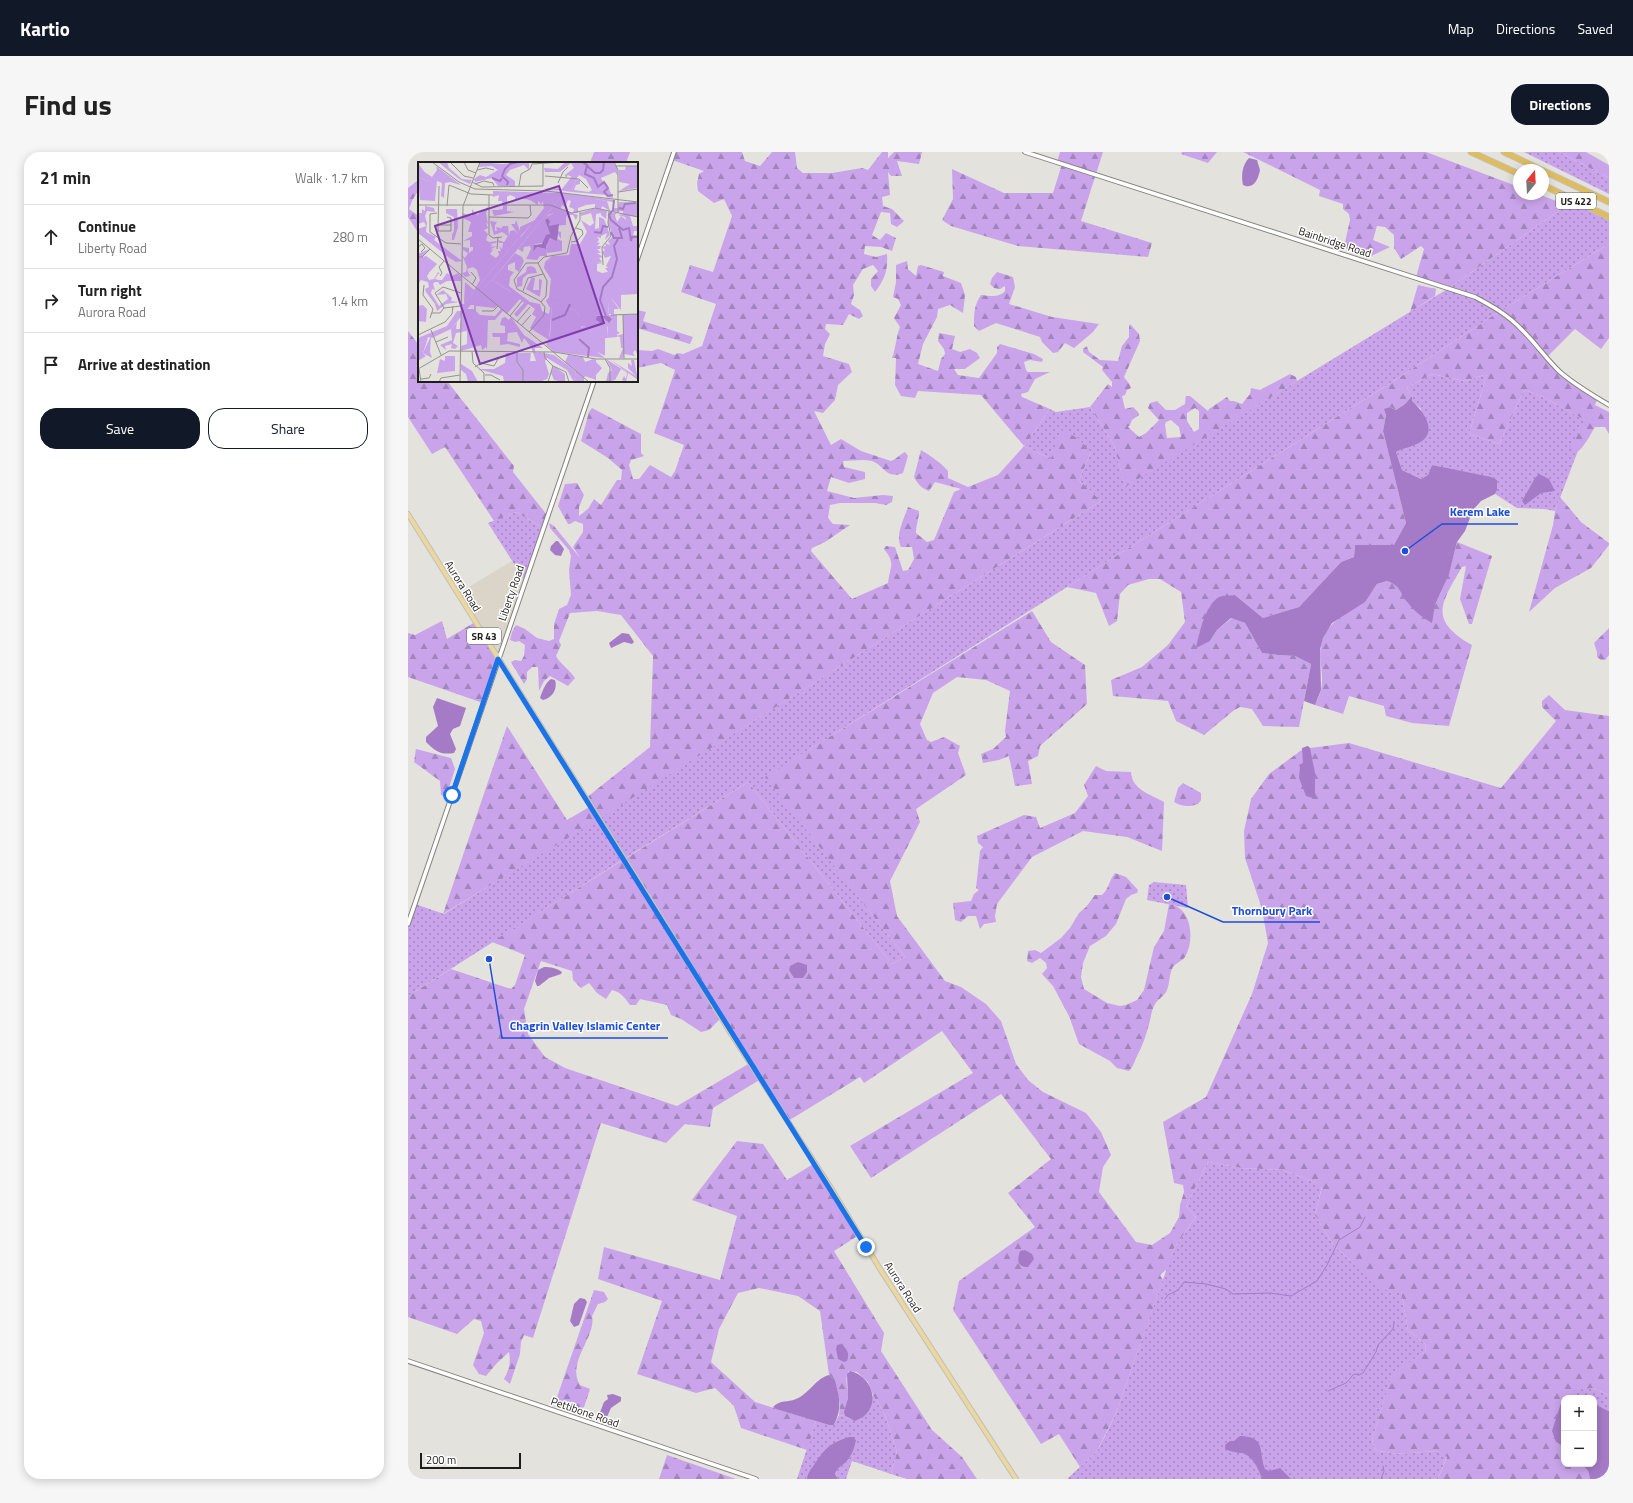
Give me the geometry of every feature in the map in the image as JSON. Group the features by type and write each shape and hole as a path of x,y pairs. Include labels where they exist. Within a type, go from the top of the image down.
{"highway":[{"path":"1471,152 1513,171"},
{"name":"US 422","path":"1504,152 1609,202"},
{"name":"US 422","path":"1549,188 1609,217"}],"main road":[{"name":"Aurora Road","path":"408,514 660,916 728,1029 831,1188 880,1269 1016,1479"}],"street":[{"path":"638,257 674,152"},
{"name":"Bainbridge Road","path":"1025,152 1475,297 1494,307 1514,322 1530,338 1546,358 1567,378 1609,405"},
{"name":"Liberty Road","path":"408,924 594,382"},
{"name":"Pettibone Road","path":"408,1361 756,1479"}],"shaded area":[{"path":"1249,158 1257,160 1260,170 1255,183 1247,186 1243,185 1242,174 1243,167"},
{"path":"1412,396 1412,401 1420,409 1426,420 1428,431 1427,436 1422,441 1396,452 1402,470 1421,479 1428,475 1432,465 1491,477 1497,480 1497,490 1495,494 1481,501 1473,510 1465,531 1457,542 1449,574 1435,605 1432,623 1413,609 1396,585 1387,581 1377,584 1365,602 1332,623 1323,638 1320,649 1321,690 1315,705 1304,701 1311,664 1295,656 1262,653 1245,623 1231,618 1217,630 1210,641 1196,648 1206,613 1214,601 1219,597 1235,595 1263,618 1299,607 1341,562 1354,557 1355,545 1394,545 1406,523 1383,431 1386,415 1384,409 1390,407 1396,410 1405,404"},
{"path":"1539,474 1549,479 1555,491 1541,493 1525,505 1522,501 1535,478"},
{"path":"558,541 564,549 561,556 555,555 550,550 551,546"},
{"path":"512,561 525,581 498,659 457,594"},
{"path":"622,633 629,634 634,642 632,644 624,642 611,648 609,643"},
{"path":"551,679 555,680 556,683 554,693 543,700 540,698 545,685"},
{"path":"437,698 466,708 460,726 453,729 450,734 456,749 454,753 446,754 439,752 426,742 426,737 438,726 433,707"},
{"path":"1308,746 1310,748 1315,773 1315,796 1313,798 1306,796 1299,778 1299,765 1303,763 1302,748"},
{"path":"798,962 807,965 807,972 803,978 794,978 789,970 790,966"},
{"path":"544,967 553,968 562,972 561,974 549,978 537,986 535,981 538,970"},
{"path":"1025,1250 1032,1254 1034,1259 1028,1267 1022,1266 1018,1260 1020,1251"},
{"path":"580,1298 585,1299 587,1302 579,1325 574,1327 570,1321 574,1304"},
{"path":"841,1344 848,1353 847,1361 844,1362 838,1359 836,1349 837,1345"},
{"path":"850,1371 863,1378 868,1383 873,1397 869,1411 863,1417 855,1421 845,1416 844,1412 848,1398 847,1374"},
{"path":"829,1375 835,1380 839,1402 839,1413 834,1425 829,1425 773,1407 781,1402 801,1397 820,1379"},
{"path":"613,1394 621,1397 621,1401 611,1408 606,1419 602,1420 599,1415 604,1402 608,1399 607,1395"},
{"path":"1561,1403 1561,1445 1556,1442 1552,1431"},
{"path":"1597,1405 1609,1411 1609,1471 1604,1479 1590,1479 1588,1471 1585,1467 1597,1467"},
{"path":"1240,1436 1249,1437 1258,1442 1265,1469 1269,1471 1280,1468 1291,1479 1262,1479 1252,1459 1245,1454 1225,1449 1225,1445 1230,1441 1234,1441"},
{"path":"849,1437 854,1437 856,1441 850,1457 835,1474 838,1479 807,1479 809,1472 828,1447"}],"green space":[{"path":"594,152 630,152 626,162 590,162"},
{"path":"674,152 742,152 745,161 760,166 772,152 795,152 797,168 803,173 832,173 862,168 868,170 882,152 888,152 888,158 894,152 922,152 919,164 897,161 902,176 891,176 888,172 890,195 882,197 883,206 892,209 904,221 897,227 891,224 890,213 881,212 872,235 880,240 886,233 896,238 892,251 881,247 865,246 864,254 876,257 887,254 887,265 881,283 875,292 871,286 871,279 878,271 873,265 863,269 853,285 854,295 851,304 860,310 863,316 859,319 849,314 843,325 826,324 825,329 830,334 825,344 823,356 849,364 852,372 838,385 835,400 823,413 814,411 831,445 841,439 861,451 891,461 905,452 908,456 903,473 897,475 889,473 872,461 858,460 843,461 844,467 865,472 865,479 849,483 831,477 827,491 854,498 883,495 893,496 892,502 886,505 875,503 840,503 830,505 828,518 833,524 850,525 825,542 812,548 811,551 852,599 888,583 891,562 884,549 886,546 895,547 903,571 908,570 914,559 912,547 901,547 899,537 908,507 919,511 916,533 927,542 934,540 954,492 961,489 935,482 929,491 920,486 914,477 921,450 935,459 948,471 948,478 968,487 998,475 1024,446 1051,459 1061,430 1078,438 1091,452 1079,480 1101,501 599,819 443,914 507,726 567,820 591,806 586,798 650,747 653,656 621,615 597,611 570,613 559,641 561,645 556,656 575,678 568,686 550,676 544,681 539,691 538,667 532,667 527,672 527,679 524,684 511,662 515,660 521,661 524,656 525,645 519,641 515,642 510,640 516,625 525,629 537,638 549,641 554,639 554,624 559,609 567,605 571,595 569,570 571,556 569,550 550,528 549,523 554,526 580,558 573,547 583,532 583,524 575,521 568,524 558,506 565,484 577,483 584,495 579,507 579,516 588,509 594,499 601,505 617,480 621,480 622,470 608,458 581,441 589,412 592,408 641,434 641,453 644,456 631,460 629,465 633,479 639,479 650,465 671,477 675,471 684,445 654,433 675,370 661,363 638,368 638,350 652,351 658,349 674,355 678,353 683,354 702,346 716,304 681,292 690,265 713,272 732,216 724,199 714,203 698,191 697,183 699,174 704,171 672,160"},
{"path":"1060,152 1103,152 1081,221 1152,243 1148,257 1018,246 951,226 942,220 953,199 952,169 1004,193 1053,193 1062,164 1057,162"},
{"path":"1182,152 1217,152 1208,163 1181,154"},
{"path":"1243,152 1426,152 1513,185 1513,200 1549,200 1549,198 1567,205 1449,288 1416,277 1424,249 1421,246 1401,259 1394,248 1394,235 1385,227 1377,226 1373,240 1390,247 1367,258 1344,247 1350,220 1349,214 1343,209 1343,204 1319,196 1320,190"},
{"path":"1524,152 1559,152 1609,178 1609,194 1549,164"},
{"path":"1559,152 1586,152 1609,165 1609,178"},
{"path":"417,181 418,191 409,209 418,215 418,232 408,217 408,188"},
{"path":"1574,200 1609,217 1609,244 1500,311 1400,377 766,777 905,957 892,964 748,782 408,996 408,924 415,904 444,914 736,732 1101,501 1079,480 1091,452 1051,459 1024,446 1050,409 1056,412 1090,407 1114,445 1125,486 1449,288"},
{"path":"1609,244 1609,338 1601,349 1575,329 1546,358 1553,366 1598,398 1595,405 1609,412 1609,434 1605,427 1595,427 1583,446 1574,454 1569,445 1575,439 1585,420 1539,395 1524,390 1499,444 1469,434 1487,374 1465,381 1432,374 1407,388 1412,396 1405,404 1396,410 1390,407 1385,409 1386,415 1383,431 1406,523 1394,546 1355,545 1354,557 1341,562 1299,607 1263,618 1235,595 1210,606 1199,634 1210,641 1217,630 1232,618 1245,623 1262,653 1295,656 1311,664 1299,727 1263,726 1252,709 1240,707 1204,735 1176,721 1168,701 1113,696 1111,680 1142,667 1168,645 1185,622 1181,592 1160,579 1149,579 1128,585 1120,594 1117,621 1109,626 1096,593 1067,587 1400,377 1500,311"},
{"path":"907,261 908,269 916,276 918,266 921,265 944,272 943,276 961,283 965,295 963,313 950,305 938,309 937,317 923,344 918,364 938,371 941,359 945,354 944,349 938,341 939,333 955,336 952,349 960,352 970,349 977,353 980,358 965,369 954,369 958,375 979,378 997,353 997,347 1000,344 1034,354 1043,359 1042,362 1030,360 1024,362 1028,372 1050,372 1035,379 1028,392 1021,394 1022,397 1050,409 1024,446 981,395 918,391 915,398 901,396 895,385 896,358 892,358 900,327 894,318 901,305 898,299 893,297 896,282 896,265"},
{"path":"997,272 1013,277 1015,287 1009,304 1052,317 1099,324 1093,332 1074,348 1065,343 1058,352 1053,353 1042,342 1040,337 996,323 979,331 974,326 974,318 976,306 981,295 997,296 1005,291 1005,286 1000,289 994,288 990,284 992,278"},
{"path":"1418,285 1436,289 1435,296 1410,312"},
{"path":"638,310 646,312 643,321 693,337 690,344 638,328"},
{"path":"1130,324 1139,334 1140,341 1124,377 1131,388 1127,390 1125,395 1122,396 1125,409 1133,407 1138,412 1139,415 1132,420 1128,427 1139,437 1146,433 1159,420 1148,408 1150,403 1157,401 1166,410 1175,410 1185,404 1186,396 1190,396 1208,411 1227,397 1230,401 1242,404 1250,394 1251,388 1260,390 1290,374 1296,377 1297,381 1125,487 1114,445 1090,407 1108,384 1112,387 1112,382 1102,370 1103,367 1083,352 1083,349 1087,346 1089,352 1100,360 1118,361 1122,346 1129,337","holes":["1195,408 1199,411 1199,429 1194,432 1187,421 1187,413","1171,420 1179,427 1181,437 1167,438 1165,425 1166,422"]},
{"path":"408,331 418,344 418,382 448,382 514,466 513,472 547,515 543,528 516,512 494,521 445,447 432,454 408,417"},
{"path":"1432,374 1465,381 1487,374 1469,434 1499,444 1524,390 1539,395 1589,422 1555,511 1517,508 1495,494 1497,490 1445,468 1432,465 1428,475 1421,479 1402,470 1396,452 1407,447 1421,409 1412,401 1412,396 1407,388"},
{"path":"1560,497 1581,522 1609,543 1609,545 1591,568 1555,588 1529,612 1553,525 1555,511"},
{"path":"516,512 543,528 525,581 488,523"},
{"path":"1457,542 1492,556 1472,624 1469,624 1460,599 1466,566 1462,567 1444,601 1444,619 1449,627 1458,636 1472,645 1449,726 1412,723 1386,716 1384,706 1349,696 1343,714 1315,705 1321,692 1322,684 1320,657 1321,644 1328,629 1334,622 1365,599 1377,584 1387,581 1397,585 1407,602 1435,605 1448,574"},
{"path":"1032,611 1051,642 1085,665 1087,704 1040,746 1038,756 1028,761 1032,784 1015,786 1009,756 999,760 983,763 981,754 993,749 1006,737 1005,731 1010,691 986,680 957,677 933,693 920,724 927,740 931,742 944,737 960,746 958,753 966,775 916,809 920,822 890,881 897,916 945,981 961,987 986,1004 1001,1021 1016,1064 1028,1080 1043,1092 1086,1113 1101,1132 1111,1155 1103,1167 1099,1192 1136,1242 1152,1245 1170,1233 1179,1217 1180,1205 1184,1192 1183,1185 1174,1183 1163,1122 1206,1097 1252,994 1268,943 1262,909 1245,858 1244,831 1251,799 1269,774 1307,746 1310,748 1349,743 1501,788 1556,721 1542,707 1542,701 1549,695 1565,710 1609,716 1609,1395 1592,1388 1571,1391 1570,1395 1561,1395 1561,1407 1556,1442 1561,1445 1561,1467 1585,1467 1588,1471 1590,1479 1438,1479 1447,1457 1437,1451 1396,1454 1375,1450 1372,1440 1392,1374 1426,1351 1425,1344 1408,1330 1401,1291 1383,1290 1334,1246 1315,1215 1322,1187 1315,1182 1282,1170 1241,1168 1208,1162 1186,1206 1196,1217 1174,1248 1167,1269 1160,1275 1163,1280 1116,1413 1097,1451 1080,1467 1059,1434 1041,1444 953,1310 959,1281 1035,1227 1008,1193 1051,1159 1001,1094 871,1178 850,1146 973,1073 942,1031 864,1083 860,1077 788,1121 761,1079 713,1108 710,1127 685,1124 666,1143 601,1123 533,1338 524,1335 521,1342 520,1354 510,1384 504,1379 509,1366 509,1352 486,1376 479,1374 473,1365 484,1333 481,1321 474,1319 457,1334 408,1317 408,996 451,969 511,989 515,985 525,955 492,942 748,782 892,964 905,957 765,777","holes":["541,961 572,971 573,980 581,988 589,983 597,993 606,999 612,990 618,992 630,1005 636,1005 640,999 667,1005 671,1015 681,1019 701,1032 709,1030 720,1019 709,1001 750,1063 677,1106 565,1068 545,1057 528,1034 524,1009"]},
{"path":"442,621 447,639 475,622 498,659 483,703 408,677 408,633 415,635"},
{"path":"1609,628 1609,655 1605,660 1601,660 1597,657 1594,643"},
{"path":"416,749 451,758 455,769 446,797 441,795 440,781 414,762"},
{"path":"1096,766 1106,771 1131,772 1132,778 1138,787 1164,802 1162,851 1127,837 1083,831 1032,857 997,904 995,916 996,922 984,924 980,929 976,916 968,916 961,922 955,920 953,903 971,901 974,894 979,890 976,888 980,851 983,847 978,843 977,836 1024,815 1036,817 1040,828 1075,813 1088,796 1084,785"},
{"path":"1183,783 1201,793 1201,800 1198,804 1186,806 1174,802 1178,788"},
{"path":"1115,873 1126,877 1138,890 1137,893 1126,899 1116,924 1106,936 1090,946 1083,963 1081,977 1084,989 1107,1003 1120,1006 1137,1000 1144,990 1154,947 1164,931 1169,904 1177,906 1183,911 1187,918 1190,934 1190,942 1185,957 1172,969 1167,990 1152,1010 1144,1041 1132,1068 1129,1071 1117,1068 1110,1061 1079,1044 1069,1016 1053,986 1042,974 1047,968 1046,963 1040,958 1032,963 1027,961 1028,951 1035,950 1041,953 1061,938 1070,928 1079,913 1086,907 1095,895 1102,895 1104,893"},
{"path":"1154,882 1186,885 1188,908 1147,900 1149,885"},
{"path":"737,1141 763,1144 787,1180 815,1163 859,1235 834,1251 884,1333 881,1351 932,1430 962,1457 977,1479 907,1479 891,1474 897,1452 885,1415 873,1395 868,1382 857,1372 849,1371 847,1377 848,1397 845,1416 839,1415 840,1404 835,1380 829,1375 820,1311 798,1296 759,1288 738,1293 719,1329 711,1362 755,1402 816,1421 807,1450 741,1428 734,1406 715,1388 696,1393 637,1374 662,1301 598,1279 604,1247 720,1280 737,1216 692,1200"},
{"path":"1208,1162 1241,1168 1282,1170 1322,1186 1315,1215 1334,1246 1353,1263 1401,1290 1408,1330 1425,1344 1426,1351 1392,1375 1372,1440 1375,1450 1396,1454 1437,1451 1447,1456 1438,1479 1067,1479 1097,1451 1116,1413 1174,1248 1196,1217 1186,1206"},
{"path":"594,1290 604,1292 608,1299 605,1302 598,1304 592,1316 590,1332 579,1358 577,1376 580,1385 590,1389 584,1407 578,1410 555,1403"},
{"path":"1592,1388 1609,1395 1609,1411 1597,1405 1597,1395 1570,1395 1571,1390"},
{"path":"873,1395 885,1415 897,1452 891,1474 852,1461 846,1479 838,1479 835,1474 850,1457 854,1450 856,1441 806,1478 807,1479 797,1479 816,1421 834,1425 839,1415 850,1419 863,1416 869,1408"},
{"path":"667,1455 736,1479 659,1479"}],"waterway":[{"path":"1165,1299 1168,1295 1178,1290 1184,1282 1206,1284 1226,1289 1233,1294 1270,1293 1291,1296 1317,1281 1327,1265 1339,1240 1360,1227 1365,1217"},
{"path":"1328,1391 1346,1383 1354,1374 1359,1375 1363,1373 1376,1352 1378,1345 1393,1329 1394,1323"},
{"path":"1381,1479 1384,1471 1383,1466"}],"place":[{"name":"Kerem Lake","path":"1405,551"},
{"name":"Thornbury Park","path":"1167,897"},
{"name":"Chagrin Valley Islamic Center","path":"489,959"}],"route":[{"path":"452,795 498,659 660,916 728,1029 831,1188 866,1247"}]}
